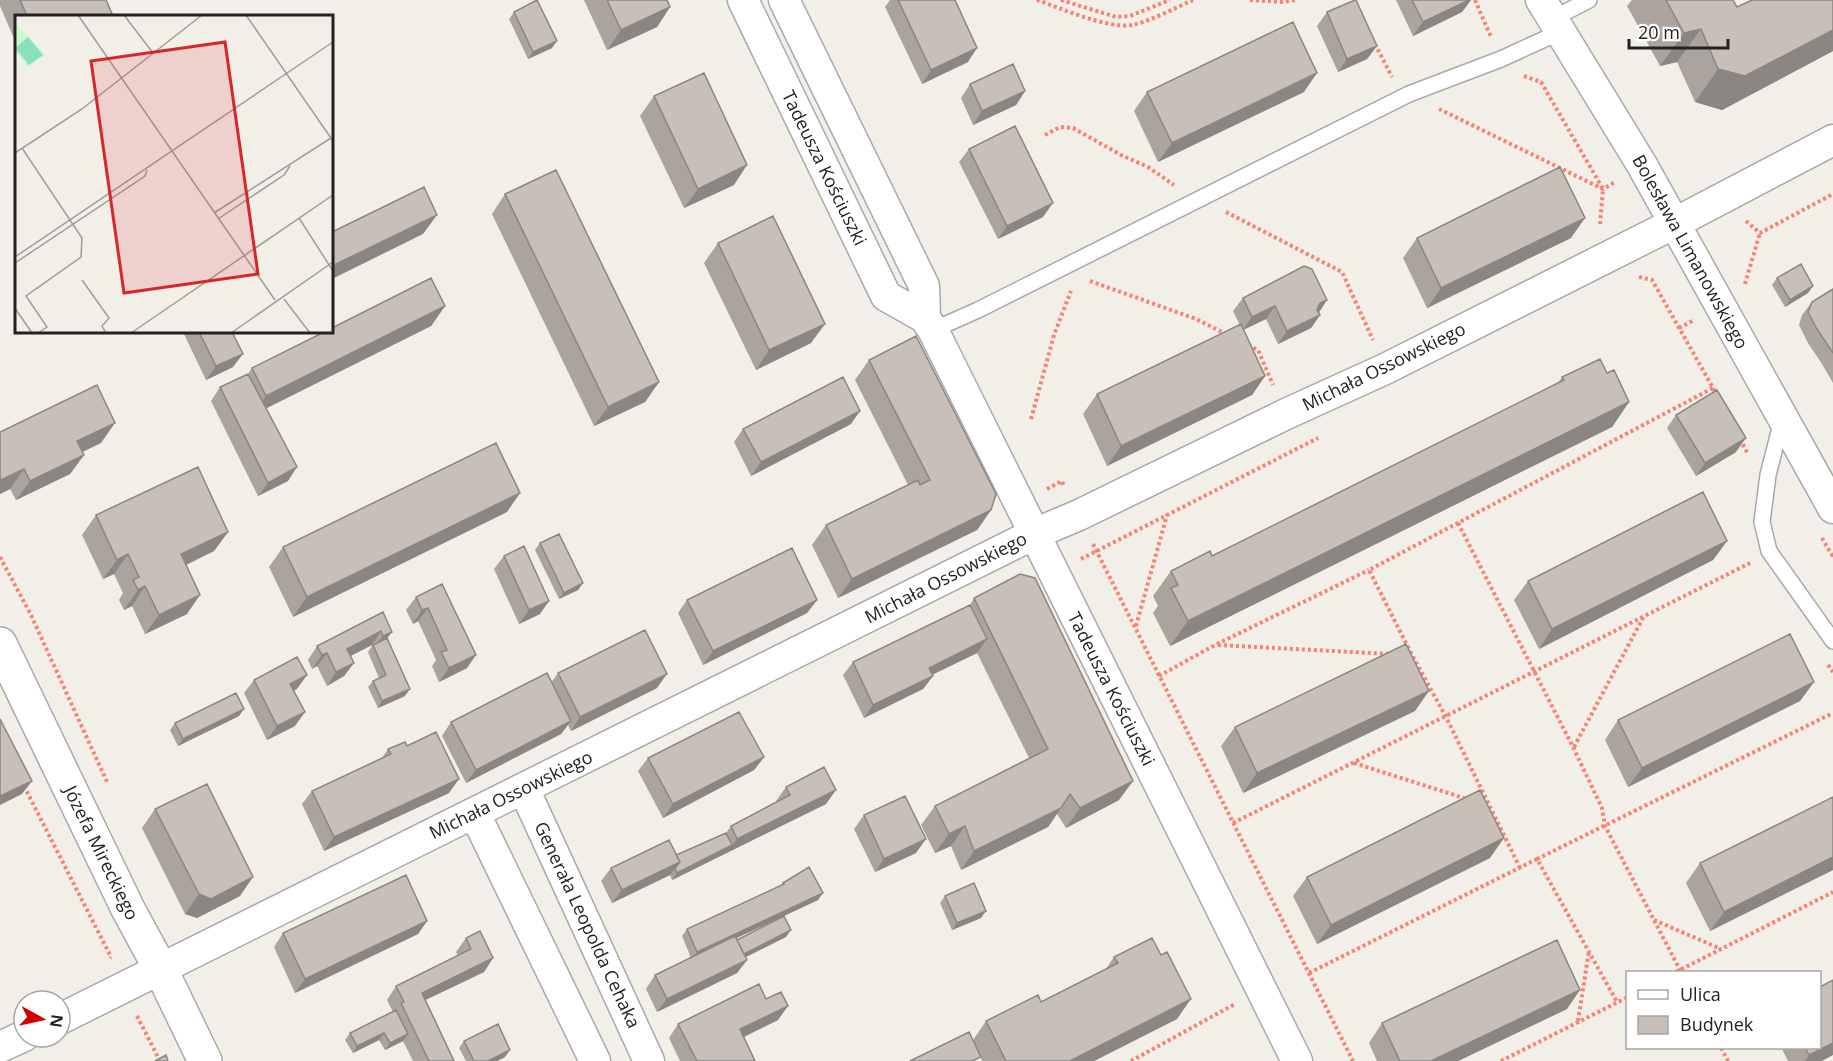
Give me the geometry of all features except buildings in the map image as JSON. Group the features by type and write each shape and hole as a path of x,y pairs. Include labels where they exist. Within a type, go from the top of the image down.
{"street":[{"name":"Tadeusza Kościuszki","path":"743,0 886,296 929,324"},
{"name":"Tadeusza Kościuszki","path":"784,0 924,285 929,324 1297,1061"},
{"name":"Bolesława Limanowskiego","path":"1551,17 1642,165 1783,418 1830,494"},
{"name":"Michała Ossowskiego","path":"72,1013 1034,534 1079,515 1286,414 1385,369 1675,223 1833,140"},
{"name":"Józefa Mireckiego","path":"0,644 128,909 160,968 205,1061"},
{"name":"Generała Leopolda Cehaka","path":"524,789 650,1061"},
{"path":"475,814 595,1061"}],"lane":[{"path":"929,324 978,310 1409,94 1501,59 1551,17 1589,0"},
{"path":"1783,418 1768,475 1762,522 1769,551 1833,641"}],"path":[{"path":"1037,0 1088,18 1116,25 1132,25 1193,0"},
{"path":"1060,0 1116,17 1130,16 1170,0"},
{"path":"1250,0 1282,2 1296,0"},
{"path":"1475,0 1494,43"},
{"path":"1371,37 1396,86 1603,189"},
{"path":"1515,73 1541,82 1603,189 1599,224"},
{"path":"1045,135 1060,127 1073,129 1148,167 1167,181 1342,273 1385,369"},
{"path":"1058,269 1196,319 1238,340"},
{"path":"1031,419 1054,335 1076,276"},
{"path":"1637,276 1652,280 1718,398"},
{"path":"1248,345 1258,350 1286,414"},
{"path":"1159,676 1215,645 1369,570 1713,388"},
{"path":"1738,436 1749,455"},
{"path":"1135,627 1167,515"},
{"path":"1458,523 1573,747 1602,807 1605,826 1679,971"},
{"path":"1096,550 1353,1061"},
{"path":"0,557 30,613 109,786"},
{"path":"1233,823 1750,562"},
{"path":"1369,570 1446,717 1520,868"},
{"path":"1573,747 1644,616"},
{"path":"1215,645 1412,655"},
{"path":"1309,972 1833,713"},
{"path":"1353,763 1489,807"},
{"path":"20,777 111,957 103,965"},
{"path":"1537,859 1617,1002"},
{"path":"1681,971 1833,892"},
{"path":"1654,920 1722,949"},
{"path":"1578,1022 1589,951"},
{"path":"1501,1061 1626,998"},
{"path":"1131,1061 1235,1004"},
{"path":"128,1015 137,1017 160,1061"}]}
